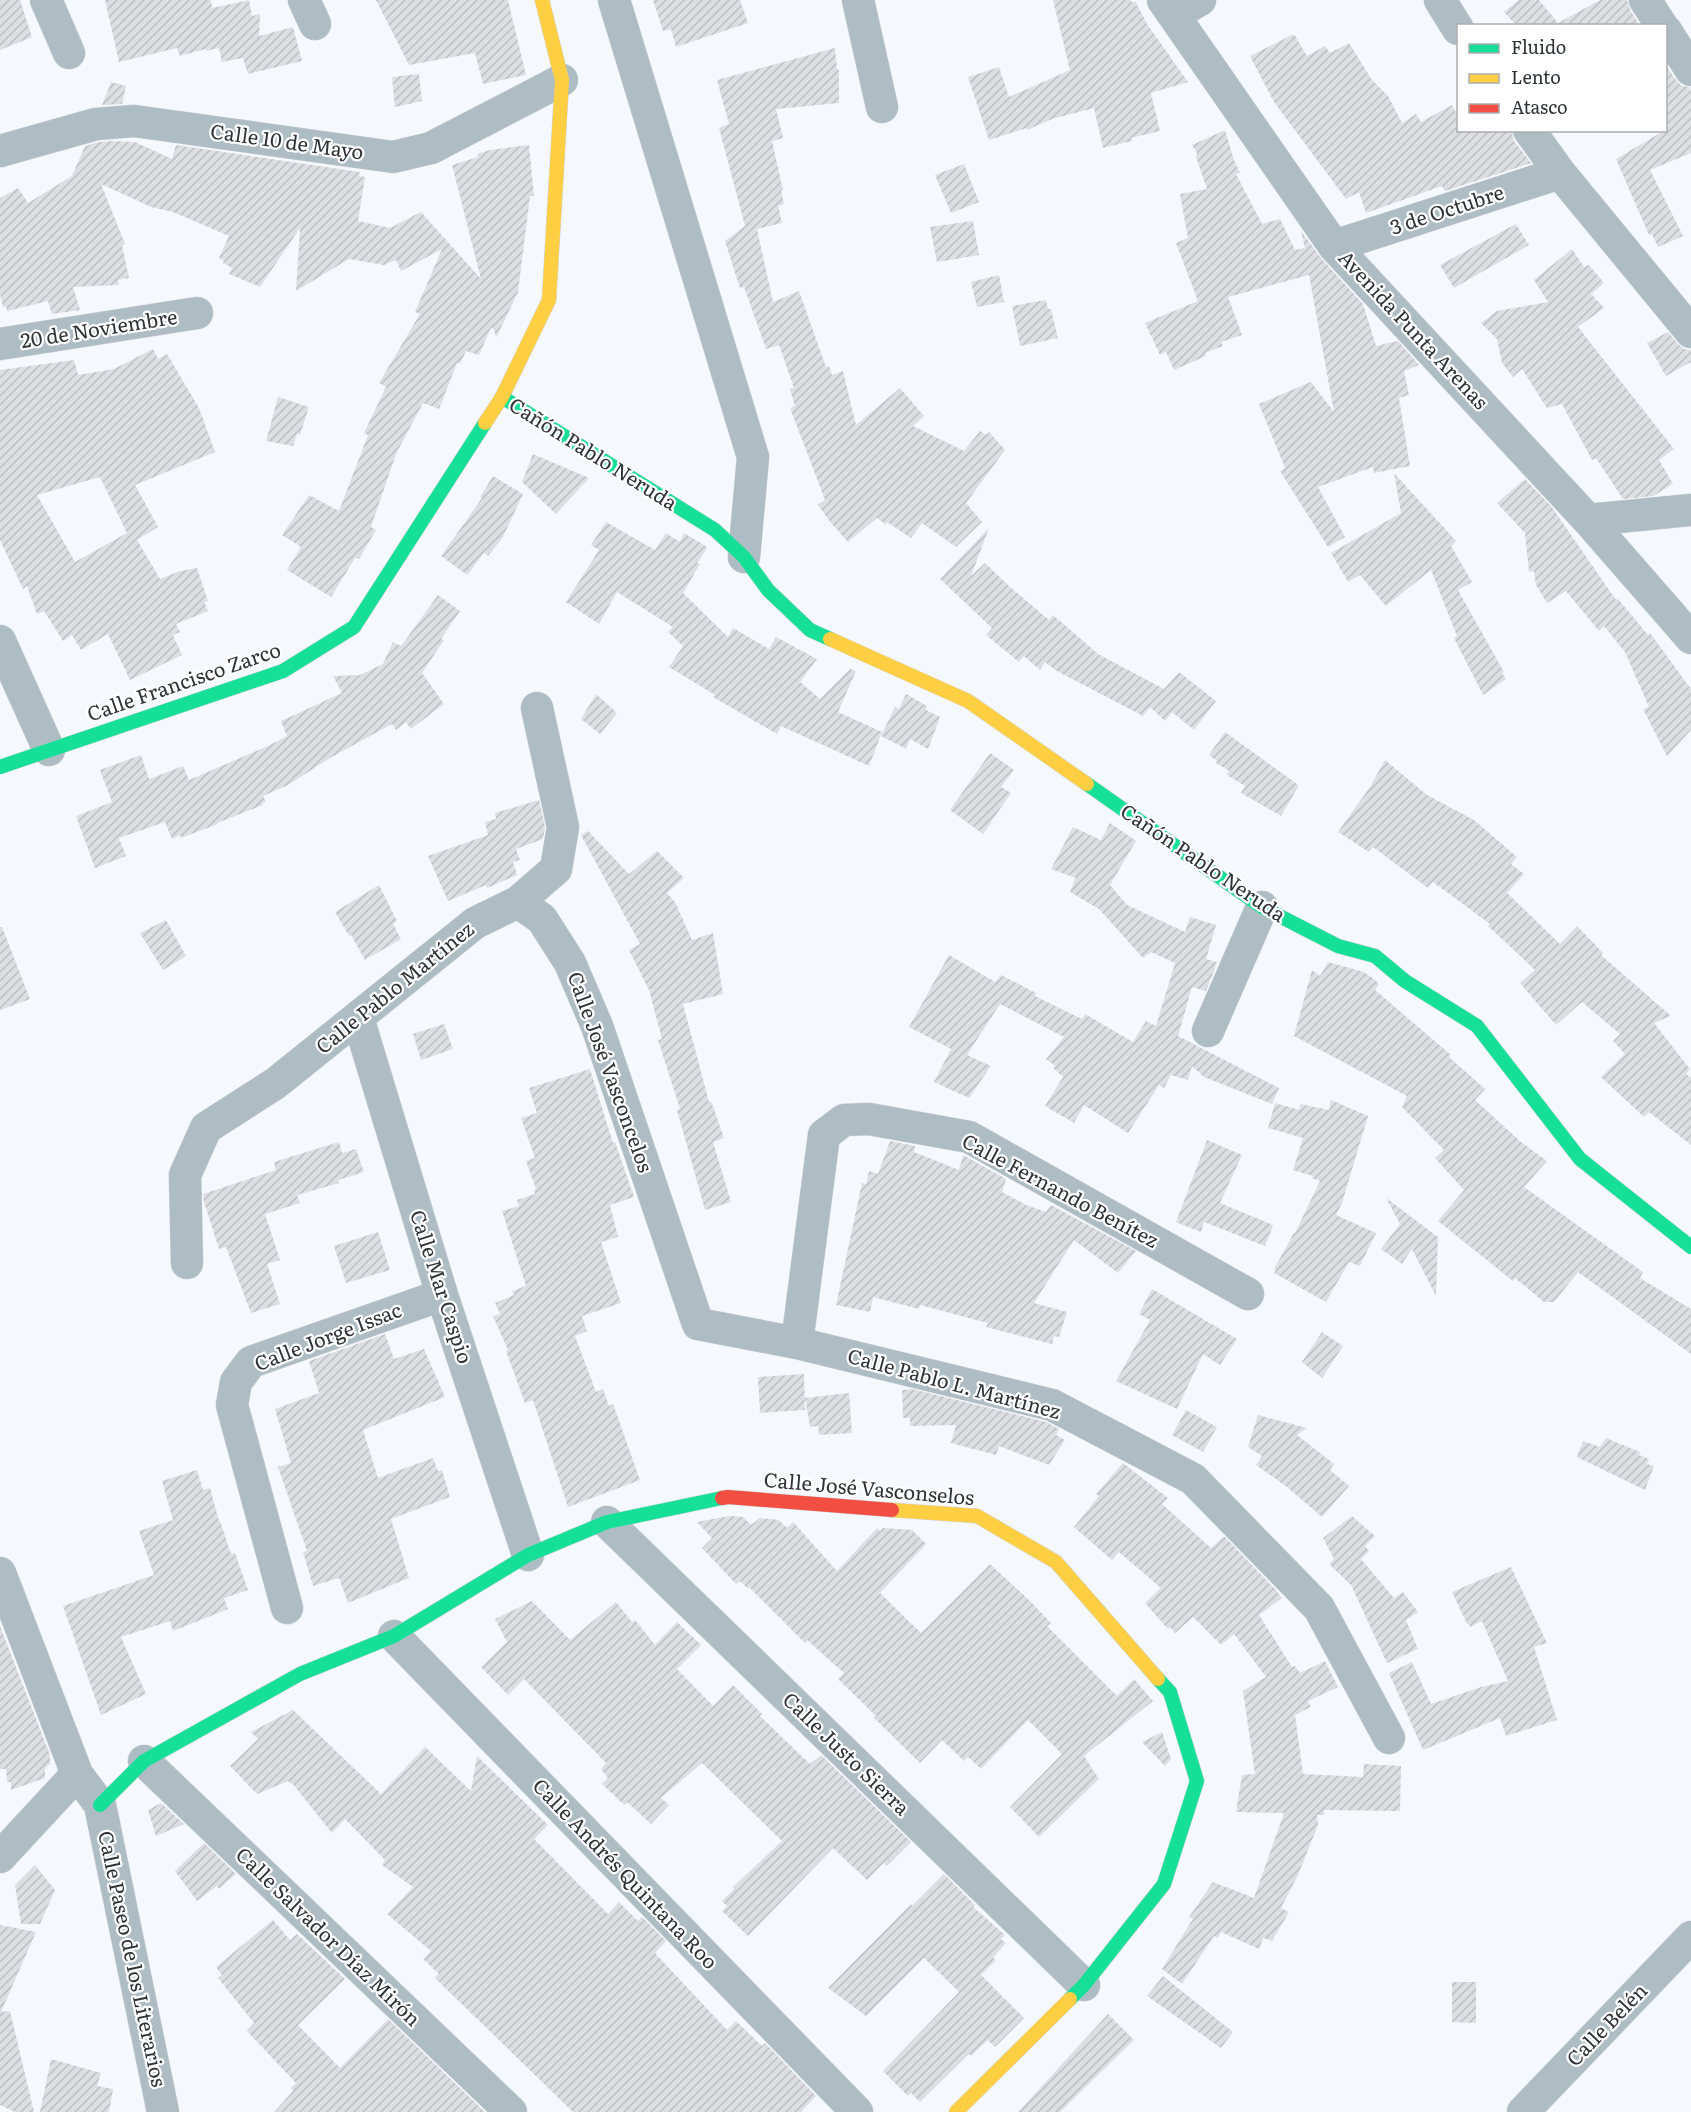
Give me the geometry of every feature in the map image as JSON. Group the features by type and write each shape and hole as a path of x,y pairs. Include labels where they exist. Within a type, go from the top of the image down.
{"street":[{"path":"46,0 69,53"},
{"name":"Cañón Pablo Neruda","path":"542,0 562,80 549,300 502,397 715,530 744,557 768,590 810,630 969,702 1262,907 1338,946 1376,956 1405,981 1477,1026 1580,1159 1691,1247"},
{"path":"614,0 753,457 744,557"},
{"path":"858,0 882,107"},
{"path":"1440,0 1457,27"},
{"path":"1645,0 1661,24"},
{"name":"Avenida Punta Arenas","path":"1179,5 1334,246 1588,520 1691,638"},
{"path":"1667,34 1691,70"},
{"name":"Calle 10 de Mayo","path":"0,152 96,124 134,121 393,157 431,148 562,80"},
{"path":"1530,132 1560,173 1691,332"},
{"name":"3 de Octubre","path":"1334,246 1560,173"},
{"name":"20 de Noviembre","path":"0,344 197,314"},
{"name":"Calle Francisco Zarco","path":"0,767 284,671 354,627 502,397"},
{"path":"1588,520 1691,510"},
{"path":"0,641 49,750"},
{"path":"518,902 556,869 563,827 537,708"},
{"name":"Calle Pablo Martínez","path":"187,1263 185,1175 206,1128 276,1083 475,923 518,902"},
{"name":"Calle José Vasconcelos","path":"518,902 542,919 570,963 597,1026 698,1324"},
{"path":"1208,1031 1262,907"},
{"name":"Calle Mar Caspio","path":"358,1018 442,1294 528,1555"},
{"name":"Calle Fernando Benítez","path":"797,1343 824,1135 844,1120 869,1119 969,1137 1248,1294"},
{"name":"Calle Jorge Issac","path":"287,1608 232,1405 236,1382 251,1362 442,1294"},
{"name":"Calle Pablo L. Martínez","path":"698,1324 797,1343 1052,1405 1193,1479 1318,1608 1389,1738"},
{"name":"Calle José Vasconselos","path":"100,1805 144,1761 300,1674 394,1636 528,1555 607,1522 728,1497 976,1516 1056,1562 1170,1692 1197,1781 1164,1884 1084,1985 956,2112"},
{"name":"Calle Justo Sierra","path":"607,1522 1084,1985"},
{"path":"0,1573 77,1774 100,1805"},
{"name":"Calle Andrés Quintana Roo","path":"394,1636 857,2112"},
{"name":"Calle Salvador Díaz Mirón","path":"144,1761 511,2112"},
{"path":"0,1857 77,1774"},
{"name":"Calle Paseo de los Literarios","path":"100,1805 164,2112"},
{"name":"Calle Belén","path":"1522,2112 1691,1937"}],"building":[{"path":"0,0 20,0 32,37 0,50"},
{"path":"105,0 211,0 212,8 249,0 252,16 260,14 259,36 293,27 302,61 248,74 243,58 222,62 219,48 180,56 177,48 119,62"},
{"path":"376,0 508,0 526,75 483,84 475,53 409,65"},
{"path":"653,0 740,0 748,23 676,47 671,29 663,31"},
{"path":"1053,0 1130,0 1133,3 1135,1 1147,24 1188,82 1151,93 1160,131 1103,148 1094,108 989,140 968,77 999,67 1009,97 1070,70"},
{"path":"1519,0 1539,0 1558,23 1600,0 1627,0 1639,24 1515,24 1504,12"},
{"path":"1294,34 1307,56 1325,46 1330,53 1349,43 1372,80 1388,96 1402,123 1416,114 1421,122 1452,105 1457,114 1457,132 1512,132 1514,141 1531,163 1445,191 1442,186 1366,213 1359,192 1346,199 1274,102 1250,56"},
{"path":"835,48 839,70 839,103 776,109 783,138 772,141 783,190 781,190 784,204 778,206 782,223 757,229 773,302 799,291 826,367 829,366 832,375 843,371 856,425 900,388 924,416 913,426 964,451 980,431 986,435 989,432 1005,450 966,503 982,522 956,547 922,523 911,538 877,518 848,542 831,523 818,505 825,500 790,408 795,406 790,389 794,388 779,345 766,349 744,287 740,288 725,241 745,226 719,128 729,124 717,80"},
{"path":"1667,67 1676,80 1682,86 1689,87 1691,91 1691,153 1650,170 1683,236 1658,247 1652,234 1649,235 1616,159 1662,132 1667,132"},
{"path":"419,74 422,101 395,107 392,77"},
{"path":"111,82 126,86 122,104 102,105"},
{"path":"1225,130 1240,173 1236,174 1262,224 1280,219 1295,250 1305,248 1301,231 1321,258 1363,304 1376,346 1398,341 1419,365 1404,371 1409,395 1399,398 1410,466 1374,473 1373,467 1318,487 1345,537 1328,547 1280,471 1285,468 1259,404 1311,382 1334,412 1309,275 1228,297 1242,335 1221,342 1223,346 1174,370 1166,352 1160,355 1145,323 1198,301 1176,243 1188,238 1180,194 1207,189 1196,157 1197,153 1192,145"},
{"path":"113,141 135,142 172,159 176,145 360,172 359,176 365,177 358,221 390,228 421,212 481,279 452,165 478,157 477,154 490,150 529,145 534,196 530,196 518,292 496,338 494,329 491,328 479,355 466,351 460,364 457,363 439,409 423,403 396,454 371,527 376,530 359,559 355,558 331,597 287,570 301,547 282,535 309,495 339,511 368,435 364,433 386,387 379,383 420,314 415,312 442,249 401,271 396,260 384,265 349,259 296,291 300,228 260,287 229,274 232,268 219,258 229,236 173,212 151,207 101,184 125,244 122,245 129,278 118,280 119,285 73,287 80,310 52,314 48,301 7,311 6,307 3,307 0,294 0,198 18,188 28,203 72,176 85,146"},
{"path":"964,164 979,202 951,213 935,175"},
{"path":"973,221 979,255 937,262 930,227"},
{"path":"1516,224 1529,245 1454,288 1440,265"},
{"path":"1572,249 1584,267 1589,265 1604,283 1591,294 1604,308 1578,327 1674,449 1659,460 1673,484 1653,496 1623,499 1596,458 1592,460 1562,404 1547,408 1522,369 1513,377 1502,363 1497,339 1481,323 1497,311 1548,302 1534,280"},
{"path":"999,275 1004,302 977,307 971,282"},
{"path":"1046,300 1048,309 1051,309 1058,338 1020,346 1012,306"},
{"path":"1668,332 1684,349 1691,350 1691,362 1666,376 1647,343"},
{"path":"153,349 158,359 167,354 199,408 215,452 135,485 158,527 137,540 160,579 180,571 197,568 208,601 204,602 208,611 176,624 180,632 173,635 182,655 130,680 108,634 81,650 72,635 63,641 44,611 37,614 27,586 23,589 0,540 0,370 74,360 78,375 114,369","holes":["100,477 127,533 75,562 37,495"]},
{"path":"278,397 309,407 300,435 297,434 293,446 266,441"},
{"path":"533,454 589,478 556,514 522,482"},
{"path":"1394,473 1456,541 1451,546 1472,582 1458,590 1506,679 1483,695 1454,638 1457,636 1431,570 1386,606 1360,575 1348,582 1331,553 1401,513"},
{"path":"493,476 523,494 503,537 488,556 484,553 467,575 441,556 482,498 480,497"},
{"path":"1525,479 1551,506 1616,600 1618,599 1648,635 1650,633 1691,689 1691,730 1667,756 1643,709 1649,707 1625,652 1604,626 1599,631 1566,591 1547,603 1536,585 1534,571 1529,572 1525,533 1497,503"},
{"path":"606,522 655,550 666,533 680,542 684,533 704,545 707,548 697,563 700,564 683,593 728,637 733,628 769,649 776,637 817,659 800,682 820,699 850,669 856,671 838,712 882,732 869,766 781,726 777,734 713,697 715,695 669,667 683,646 668,632 673,627 617,592 599,624 566,602 599,550 591,545"},
{"path":"989,528 971,576 985,563 1049,620 1053,615 1098,654 1164,689 1179,672 1216,701 1194,730 1172,712 1165,721 1150,707 1143,716 1055,670 1045,662 1040,670 1024,656 1019,662 986,635 992,628 940,579"},
{"path":"438,595 460,611 422,673 444,704 411,729 406,722 396,730 392,724 330,758 288,785 263,796 266,802 262,803 263,805 218,824 181,838 180,835 172,839 165,822 119,838 126,856 95,868 76,816 112,802 100,770 141,755 149,779 183,766 189,780 270,745 287,736 281,721 342,693 333,676 360,675 383,664 393,642 401,646"},
{"path":"596,694 617,713 600,734 581,719"},
{"path":"906,694 927,706 926,710 940,717 928,749 910,739 906,749 881,736 895,707 899,709"},
{"path":"1225,732 1297,784 1298,787 1281,816 1241,793 1245,786 1227,775 1229,771 1216,763 1217,761 1209,755"},
{"path":"990,753 1014,770 1001,787 1011,793 983,834 950,810"},
{"path":"1385,760 1427,795 1474,820 1517,857 1511,864 1524,874 1507,893 1560,944 1577,926 1603,953 1601,955 1671,1016 1654,1023 1690,1069 1686,1074 1691,1078 1691,1145 1649,1112 1644,1117 1601,1077 1625,1054 1613,1041 1620,1034 1582,1002 1556,1025 1520,983 1535,970 1488,926 1490,924 1433,882 1428,888 1373,847 1369,852 1338,832 1370,787"},
{"path":"539,800 545,827 543,839 516,849 520,860 513,862 517,875 448,901 428,856 488,835 485,822 496,819 495,813"},
{"path":"1110,823 1136,841 1110,885 1127,905 1185,932 1190,917 1216,925 1206,959 1217,962 1214,971 1206,991 1192,987 1178,1036 1279,1088 1272,1104 1204,1077 1192,1066 1188,1080 1171,1075 1164,1088 1159,1085 1128,1133 1084,1105 1074,1123 1045,1106 1063,1077 1046,1059 1064,1037 1000,1004 967,1055 991,1066 969,1098 934,1082 951,1049 909,1027 949,955 995,982 1001,975 1036,993 1035,996 1082,1019 1085,1014 1133,1042 1146,1021 1156,1026 1175,963 1151,952 1143,958 1099,909 1070,892 1076,878 1051,869 1073,827 1101,840"},
{"path":"588,831 629,874 657,851 684,878 667,893 675,902 692,940 713,933 723,994 683,1004 709,1102 711,1101 724,1138 713,1142 731,1202 705,1210 677,1110 680,1109 658,1040 662,1039 649,990 629,950 640,944 581,835"},
{"path":"379,885 397,921 393,924 401,939 365,960 335,912"},
{"path":"166,920 186,956 163,970 140,933"},
{"path":"0,927 2,927 30,999 0,1010"},
{"path":"1328,962 1364,972 1374,979 1379,984 1375,990 1451,1055 1449,1057 1485,1089 1475,1100 1521,1142 1547,1161 1524,1187 1643,1272 1640,1278 1691,1309 1691,1354 1578,1272 1554,1302 1544,1302 1515,1278 1513,1281 1438,1221 1464,1190 1435,1158 1444,1150 1402,1107 1407,1096 1294,1036 1312,970 1320,976"},
{"path":"444,1024 453,1049 421,1060 413,1034"},
{"path":"590,1069 613,1143 615,1142 634,1197 610,1205 618,1237 601,1242 621,1303 582,1316 587,1331 575,1336 596,1392 603,1389 609,1406 613,1404 640,1480 568,1507 533,1400 525,1403 506,1351 508,1350 493,1316 500,1314 495,1303 514,1295 512,1291 526,1286 502,1211 519,1206 517,1200 535,1194 536,1189 526,1161 535,1158 521,1118 537,1113 529,1088"},
{"path":"1331,1100 1368,1116 1342,1203 1336,1215 1376,1233 1360,1266 1349,1262 1326,1302 1274,1273 1320,1181 1312,1178 1313,1176 1293,1170 1303,1138 1268,1128 1275,1103 1299,1110 1300,1104 1329,1110"},
{"path":"1207,1140 1242,1155 1220,1203 1273,1225 1265,1246 1204,1222 1201,1232 1176,1222"},
{"path":"890,1141 915,1146 914,1152 959,1170 963,1155 1006,1179 1002,1192 1026,1205 1046,1212 1051,1205 1136,1251 1118,1273 1074,1240 1034,1303 1067,1312 1059,1337 1054,1336 1052,1344 986,1327 988,1323 920,1305 919,1309 873,1297 870,1312 836,1305 862,1183 866,1184 869,1171 878,1174"},
{"path":"339,1142 342,1153 356,1149 364,1172 338,1180 339,1183 297,1195 300,1203 265,1214 280,1260 267,1264 280,1304 251,1313 226,1247 219,1249 203,1194 276,1170 274,1162"},
{"path":"1386,1198 1438,1237 1436,1296 1412,1249 1402,1264 1381,1249 1400,1224"},
{"path":"378,1232 390,1270 346,1283 334,1246"},
{"path":"1152,1289 1237,1339 1220,1365 1203,1354 1177,1409 1116,1381 1150,1320 1139,1314"},
{"path":"1322,1332 1343,1346 1322,1378 1302,1362"},
{"path":"385,1334 394,1359 424,1349 445,1397 363,1430 378,1478 433,1458 438,1471 442,1470 450,1497 391,1519 409,1578 348,1603 339,1578 313,1586 303,1552 307,1551 278,1467 291,1463 275,1409 319,1393 309,1361"},
{"path":"804,1374 805,1410 760,1413 758,1377"},
{"path":"912,1389 1046,1422 1059,1429 1056,1435 1065,1440 1049,1465 999,1446 996,1455 951,1443 956,1425 910,1426 910,1418 903,1418 902,1390"},
{"path":"849,1393 852,1433 819,1435 818,1426 810,1427 805,1398"},
{"path":"1186,1410 1217,1427 1203,1452 1172,1435"},
{"path":"1258,1415 1307,1428 1297,1435 1334,1464 1330,1470 1349,1486 1322,1517 1287,1487 1256,1465 1262,1456 1248,1447"},
{"path":"1606,1438 1640,1452 1639,1455 1649,1459 1647,1464 1654,1466 1645,1490 1577,1457 1583,1441 1600,1447"},
{"path":"1123,1463 1168,1498 1162,1504 1211,1548 1224,1536 1275,1589 1282,1598 1259,1615 1292,1667 1295,1666 1300,1673 1325,1661 1338,1687 1308,1701 1311,1707 1295,1715 1303,1774 1363,1777 1364,1764 1401,1766 1400,1811 1324,1810 1324,1815 1317,1815 1318,1825 1298,1875 1281,1908 1289,1912 1272,1941 1263,1938 1259,1949 1221,1932 1218,1938 1214,1936 1182,1984 1162,1969 1193,1919 1189,1917 1213,1882 1254,1898 1284,1813 1236,1812 1242,1775 1255,1774 1243,1691 1266,1677 1234,1634 1221,1645 1193,1617 1175,1633 1170,1627 1168,1629 1145,1603 1161,1588 1119,1552 1112,1560 1074,1527 1099,1496 1096,1494"},
{"path":"197,1470 203,1490 210,1488 231,1554 235,1553 248,1590 224,1598 228,1609 173,1631 170,1621 121,1637 146,1694 101,1715 63,1606 154,1575 139,1531 173,1520 162,1481"},
{"path":"729,1516 743,1517 751,1525 760,1518 779,1520 787,1528 793,1522 837,1571 877,1528 880,1531 883,1528 912,1530 926,1544 880,1593 921,1633 990,1564 1031,1602 1051,1623 1047,1626 1117,1696 1134,1679 1153,1701 1084,1756 1099,1779 1039,1837 1010,1807 1062,1754 1028,1720 981,1769 968,1757 964,1761 942,1740 920,1763 838,1679 844,1673 807,1640 805,1643 749,1587 748,1589 740,1581 736,1584 702,1548 712,1538 697,1522"},
{"path":"1352,1516 1375,1536 1365,1546 1369,1551 1361,1559 1394,1598 1403,1592 1418,1612 1406,1620 1418,1649 1387,1663 1351,1585 1329,1564 1334,1559 1323,1538"},
{"path":"1511,1567 1547,1643 1534,1647 1557,1720 1506,1736 1500,1718 1423,1750 1389,1673 1412,1662 1431,1704 1481,1687 1508,1681 1482,1621 1470,1627 1452,1592"},
{"path":"532,1601 570,1640 616,1602 632,1622 635,1620 655,1645 677,1622 701,1645 677,1669 713,1706 733,1685 762,1714 760,1716 810,1764 821,1755 911,1842 887,1866 884,1863 867,1880 833,1848 748,1936 722,1911 727,1906 722,1901 734,1889 733,1887 782,1841 702,1763 661,1798 669,1805 651,1824 627,1802 624,1805 602,1784 608,1778 601,1769 606,1763 524,1679 508,1695 481,1667 507,1642 495,1619"},
{"path":"0,1626 50,1755 50,1764 45,1768 45,1778 11,1790 11,1782 7,1782 6,1769 0,1769"},
{"path":"293,1710 381,1794 425,1747 471,1791 477,1756 548,1825 534,1839 608,1914 619,1902 638,1921 642,1917 666,1941 655,1953 727,2030 736,2021 762,2046 765,2043 816,2096 801,2112 573,2112 435,1978 439,1974 423,1959 431,1951 387,1914 413,1887 382,1865 385,1860 345,1819 332,1833 292,1783 288,1781 257,1794 230,1766 258,1739 251,1732"},
{"path":"1162,1732 1171,1759 1165,1766 1142,1742"},
{"path":"161,1803 184,1824 156,1836 148,1810"},
{"path":"204,1843 236,1874 219,1889 217,1886 197,1901 175,1871"},
{"path":"35,1865 55,1890 40,1924 21,1924 15,1885"},
{"path":"944,1874 975,1905 973,1907 1005,1935 1001,1939 1006,1943 993,1958 996,1960 981,1975 1024,2018 995,2047 988,2040 971,2056 969,2054 920,2102 911,2093 908,2096 883,2071 959,1992 924,1958 866,2016 828,1988"},
{"path":"273,1920 290,1940 297,1934 345,1979 298,2025 340,2068 388,2019 485,2112 274,2112 293,2091 291,2088 296,2083 247,2031 254,2023 218,1978 222,1975 216,1967"},
{"path":"0,1925 36,1932 1,2012 10,2011 34,2112 15,2112 0,2105"},
{"path":"1163,1976 1233,2032 1221,2048 1147,1996"},
{"path":"1452,1982 1476,1982 1476,2023 1452,2022"},
{"path":"1108,2014 1134,2040 1060,2112 1018,2112"},
{"path":"51,2059 101,2073 97,2086 113,2089 109,2112 40,2112"}],"traffic: fast":[{"path":"502,397 715,530 744,557 768,590 810,630 830,639"},
{"path":"0,767 283,671 354,627 485,423"},
{"path":"1087,784 1262,907 1338,946 1375,956 1405,981 1477,1026 1580,1159 1691,1247"},
{"path":"100,1805 144,1761 300,1674 394,1636 528,1555 607,1522 722,1498"},
{"path":"1070,1999 1084,1985 1164,1884 1197,1781 1170,1692 1158,1679"}],"traffic: slow":[{"path":"485,423 502,397 549,300 562,80 542,0"},
{"path":"830,639 968,701 1087,784"},
{"path":"892,1510 977,1516 1056,1562 1158,1679"},
{"path":"956,2112 1070,1999"}],"traffic: jam":[{"path":"722,1498 892,1510"}]}
